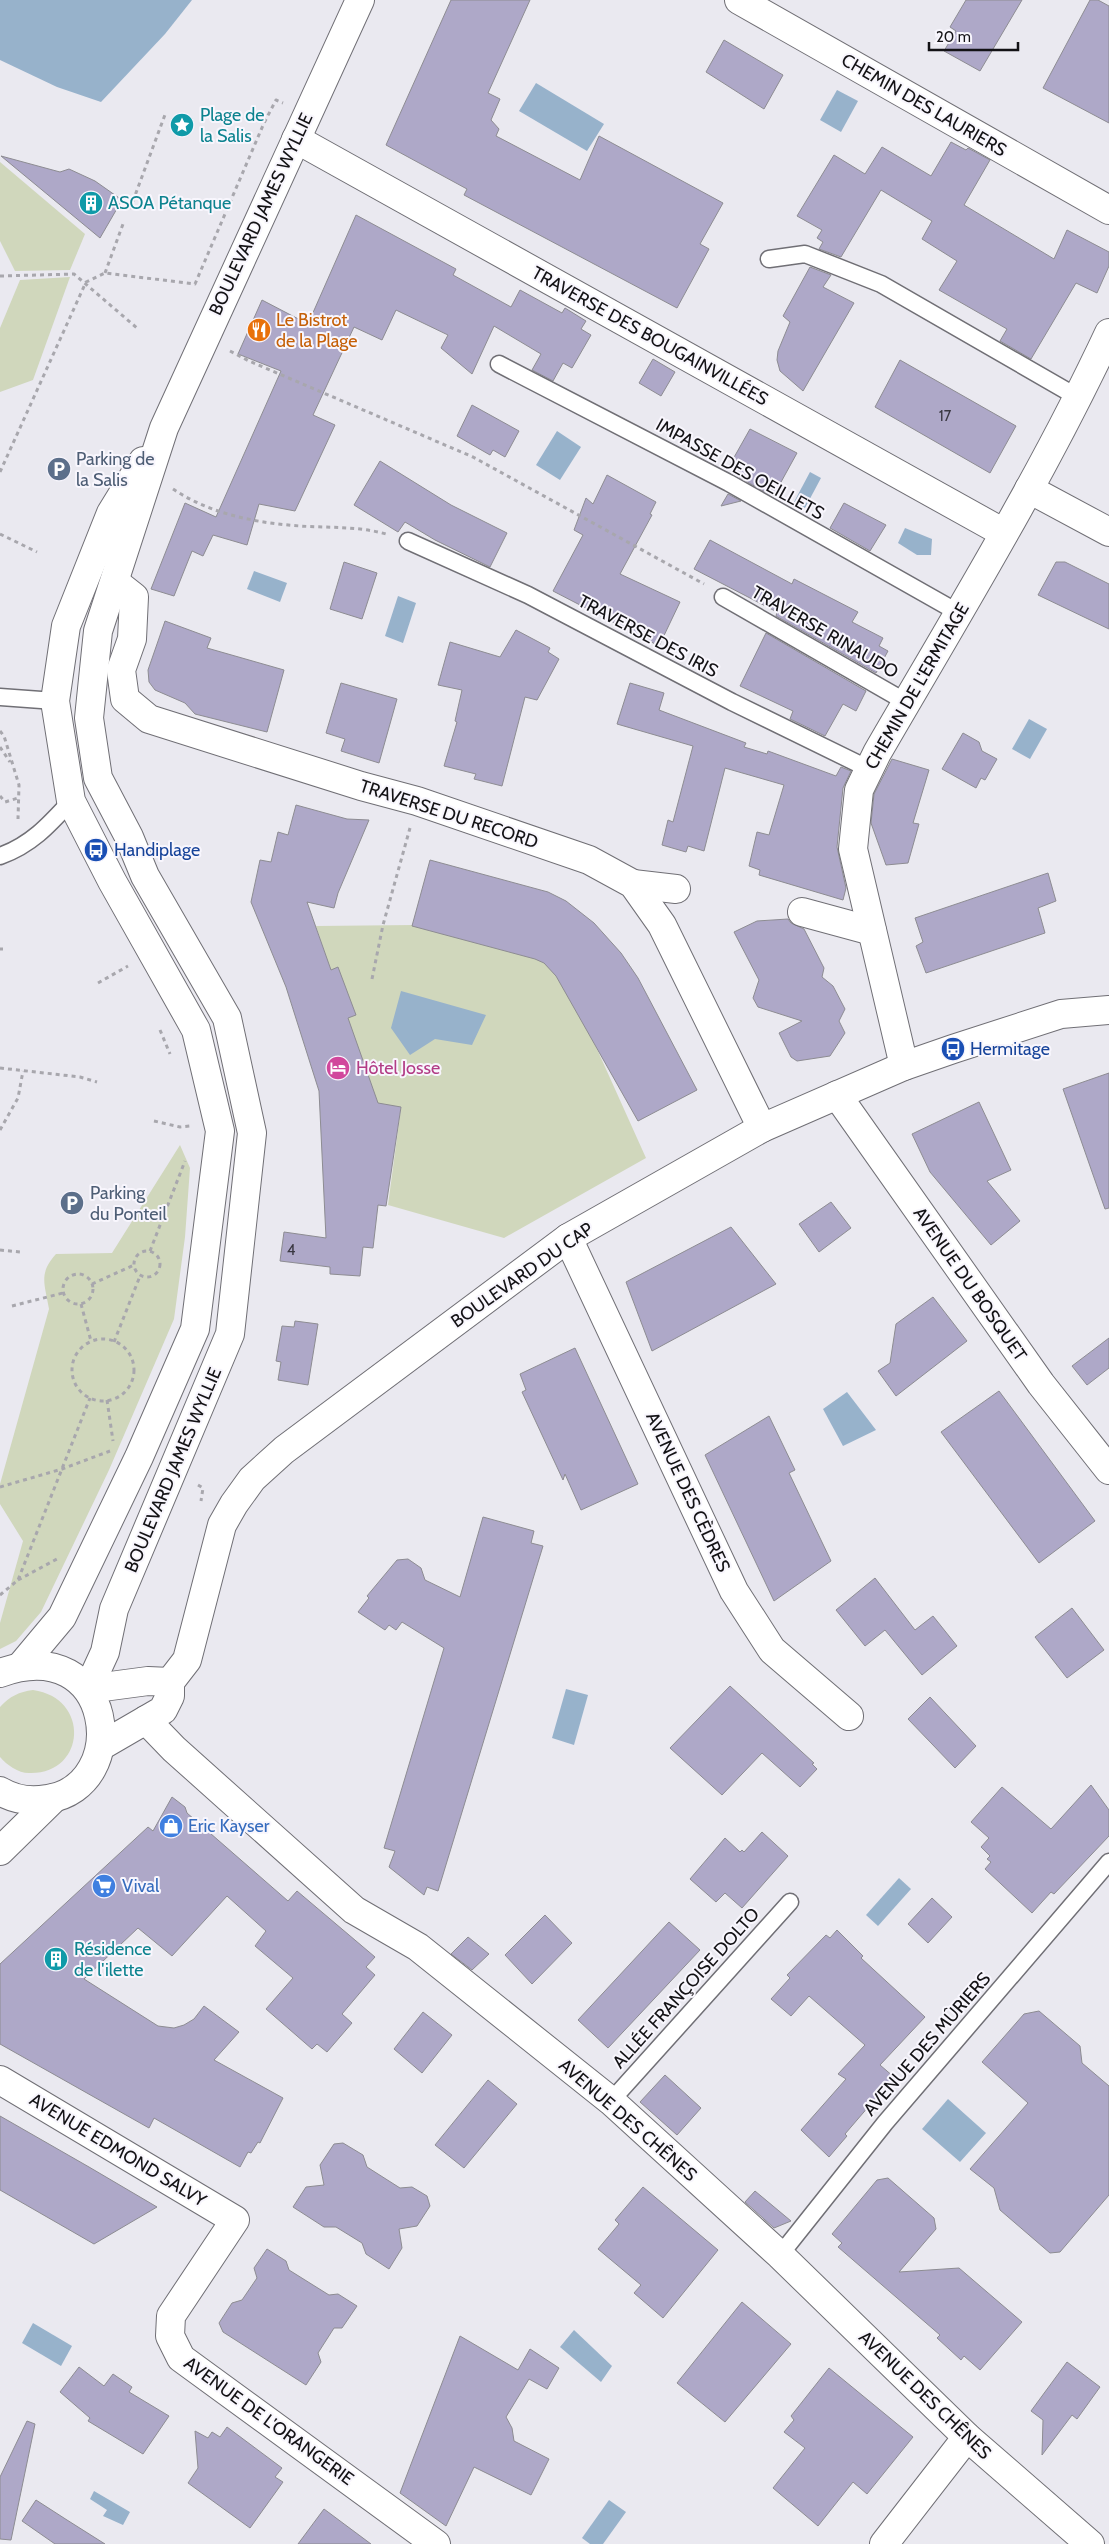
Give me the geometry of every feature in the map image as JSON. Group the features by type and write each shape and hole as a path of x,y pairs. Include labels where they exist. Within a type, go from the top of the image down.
{"street":[{"name":"BOULEVARD JAMES WYLLIE","path":"10,1670 62,1617 139,1457 195,1329 220,1131 196,1030 112,881 71,801 56,691 66,626 111,513 164,428 360,0"},
{"name":"CHEMIN DES LAURIERS","path":"739,0 1109,210"},
{"name":"TRAVERSE DES BOUGAINVILLÉES","path":"301,127 1004,532"},
{"name":"CHEMIN DE L'ERMITAGE","path":"904,1066 853,849 859,790 868,769 959,613 1079,398 1109,333"},
{"name":"BOULEVARD JAMES WYLLIE","path":"88,1689 105,1652 114,1609 230,1334 252,1133 226,1018 145,876 129,837 98,778 90,718 98,631 164,428"},
{"path":"1029,489 1109,532"},
{"name":"TRAVERSE DU RECORD","path":"114,582 134,597 132,639 121,670 125,699 149,719 361,786 417,801 589,860 633,884 662,926 762,1128"},
{"path":"56,691 91,698"},
{"path":"112,881 145,876"},
{"path":"633,884 676,889"},
{"path":"802,912 872,931"},
{"name":"BOULEVARD DU CAP","path":"101,1746 163,1710 170,1696 170,1682 187,1660 222,1525 252,1479 292,1444 568,1238 762,1128 904,1066 1060,1014 1109,1010"},
{"path":"208,1082 240,1082"},
{"name":"AVENUE DU BOSQUET","path":"837,1095 1041,1384 1109,1470"},
{"name":"AVENUE DES CÈDRES","path":"568,1238 734,1590 772,1650 849,1716"},
{"path":"206,1244 240,1247"},
{"name":"AVENUE DES CHÊNES","path":"105,1652 120,1685 146,1720 174,1749 354,1910 418,1947 611,2101 780,2255 967,2437 1090,2544"},
{"path":"0,1791 10,1797 32,1802 54,1798 71,1791 85,1779 95,1764 101,1746 102,1728 98,1710 88,1689 59,1669 40,1665 10,1670"},
{"path":"88,1689 148,1681 170,1682"},
{"path":"0,1851 54,1798"},
{"name":"AVENUE EDMOND SALVY","path":"0,2080 235,2220"},
{"name":"AVENUE DE L'ORANGERIE","path":"235,2220 171,2316 170,2336 181,2358 436,2544"},
{"path":"884,2544 967,2437"}],"lane":[{"path":"769,258 806,254 881,284 1079,398"},
{"name":"IMPASSE DES OEILLETS","path":"499,364 730,483 959,613"},
{"name":"TRAVERSE DES IRIS","path":"408,540 528,595 732,702 868,769"},
{"name":"TRAVERSE RINAUDO","path":"723,597 906,702"},
{"path":"0,697 56,691"},
{"path":"0,856 19,850 48,826 71,801"},
{"name":"AVENUE DES MÛRIERS","path":"780,2255 885,2123 1109,1862"},
{"name":"ALLÉE FRANÇOISE DOLTO","path":"611,2101 790,1902"}],"path":[{"path":"0,472 86,282 104,273 195,284 238,180 276,100 301,127"},
{"path":"130,209 166,112"},
{"path":"104,273 123,224"},
{"path":"0,276 74,274 86,282 137,328"},
{"path":"249,362 473,457 674,566 723,597"},
{"path":"150,474 184,497 225,515 298,526 366,528 408,540"},
{"path":"0,534 36,552"},
{"path":"0,731 4,736 18,786 18,820 12,826"},
{"path":"0,747 14,767"},
{"path":"0,796 5,802 18,798"},
{"path":"372,979 383,925 417,801"},
{"path":"126,958 134,972"},
{"path":"98,983 130,965"},
{"path":"157,1021 171,1058"},
{"path":"0,1068 80,1077 97,1082"},
{"path":"0,1130 18,1098 23,1071"},
{"path":"190,1118 191,1134"},
{"path":"154,1121 180,1127 192,1126"},
{"path":"150,1251 186,1159"},
{"path":"0,1250 20,1252"},
{"path":"92,1284 134,1265 138,1254 150,1251 158,1256 159,1269 154,1276 140,1276"},
{"path":"134,1265 140,1276"},
{"path":"75,1274 86,1276 92,1284 93,1289 90,1299 81,1304 72,1303 63,1293 64,1283 75,1274"},
{"path":"114,1342 140,1276"},
{"path":"12,1306 63,1293"},
{"path":"81,1304 91,1342"},
{"path":"104,1339 114,1342 129,1354 134,1373 126,1391 118,1397 107,1400 90,1398 81,1392 72,1374 73,1363 77,1353 91,1342 104,1339"},
{"path":"0,1595 18,1580 90,1398"},
{"path":"0,1487 62,1469 114,1449 107,1400"},
{"path":"194,1484 203,1488 200,1509"}],"green space":[{"path":"0,162 85,234 70,270 15,271 0,241"},
{"path":"70,277 33,380 0,392 0,328 20,280"},
{"path":"414,925 547,962 583,1018 646,1158 504,1238 388,1205 401,1108 375,1104 316,926"},
{"path":"180,1145 190,1168 185,1237 174,1319 109,1470 41,1612 16,1641 0,1649 0,1623 23,1541 0,1504 0,1484 49,1309 44,1280 47,1268 56,1254 112,1253"},
{"path":"33,1690 52,1696 65,1707 72,1720 74,1735 71,1750 62,1762 48,1770 29,1773 13,1768 0,1757 0,1707 15,1695"}],"water":[{"path":"0,0 192,0 165,34 101,102 57,87 0,60"},
{"path":"536,83 604,124 587,151 519,111"},
{"path":"837,90 858,101 841,132 820,120"},
{"path":"557,431 581,447 560,480 536,465"},
{"path":"810,472 821,478 805,508 794,502"},
{"path":"905,528 932,539 931,555 917,555 898,543"},
{"path":"254,571 287,583 280,602 247,589"},
{"path":"398,596 416,603 403,643 385,636"},
{"path":"1029,719 1047,729 1030,759 1012,749"},
{"path":"401,991 486,1015 472,1045 435,1039 410,1055 391,1028"},
{"path":"847,1392 876,1430 843,1446 823,1409"},
{"path":"566,1689 588,1695 574,1745 552,1738"},
{"path":"899,1878 911,1889 878,1926 866,1915"},
{"path":"948,2099 986,2133 960,2162 922,2129"},
{"path":"33,2323 72,2346 61,2366 22,2343"},
{"path":"574,2330 612,2366 601,2382 560,2347"},
{"path":"94,2491 130,2512 123,2525 103,2516 107,2510 90,2499"},
{"path":"609,2500 626,2512 603,2544 590,2544 582,2538"}],"building":[{"path":"451,0 530,0 488,93 500,99 491,120 499,129 496,136 580,180 599,136 723,203 700,244 709,249 677,308 464,195 467,189 386,145"},
{"path":"966,0 1022,0 980,71 944,51 956,31 950,27"},
{"path":"1090,0 1098,0 1109,6 1109,123 1043,88"},
{"path":"724,40 783,75 764,109 706,72"},
{"path":"951,142 966,150 968,148 990,160 964,205 1054,259 1067,230 1109,252 1109,266 1097,293 1076,283 1031,359 1000,341 1007,329 939,290 957,261 922,239 932,221 881,190 841,257 819,249 823,242 817,238 822,230 797,216 834,155 865,174 882,147 931,176"},
{"name":"ASOA Pétanque","path":"1,156 60,172 69,169 95,181 122,200 100,238"},
{"path":"356,215 456,269 453,275 511,307 520,290 562,313 565,308 586,321 581,329 591,335 572,368 563,363 553,381 532,370 541,354 494,326 472,374 441,348 448,335 396,310 382,340 354,327 313,415 335,425 295,511 259,504 247,545 213,535 203,556 192,551 174,596 151,589 185,503 216,517 281,371 238,354 262,300 308,324"},
{"path":"810,267 831,275 823,287 854,303 803,391 780,371 777,360 778,351 790,322 783,316"},
{"path":"653,359 675,372 661,396 639,383"},
{"path":"900,360 1016,426 990,473 875,407"},
{"path":"472,405 519,431 505,457 493,450 490,455 457,436"},
{"path":"750,429 797,453 775,493 770,495 737,476 739,474 728,468"},
{"path":"380,461 451,505 507,533 490,567 435,540 405,522 398,532 354,505"},
{"path":"607,475 656,502 650,514 652,515 620,574 680,602 659,646 553,591 583,535 574,530 586,498 593,504"},
{"path":"728,494 741,501 721,506"},
{"path":"844,503 886,525 870,551 830,528"},
{"path":"710,540 792,584 794,579 858,612 852,622 883,638 879,646 888,651 876,673 776,616 777,612 694,569"},
{"path":"344,562 377,573 362,619 330,609"},
{"path":"1056,562 1065,562 1109,584 1109,629 1038,595"},
{"path":"165,621 211,638 207,648 284,670 267,732 195,714 185,703 155,690 149,682 148,670"},
{"path":"516,630 550,648 548,652 559,659 537,700 525,697 502,786 474,779 476,774 444,766 457,722 455,721 462,690 438,685 450,642 500,657"},
{"path":"766,633 866,691 856,711 843,704 825,736 790,719 793,711 740,686"},
{"path":"341,683 397,699 379,763 341,751 345,739 326,733"},
{"path":"630,683 664,693 659,710 746,743 744,747 767,754 768,751 836,776 841,767 851,771 843,788 837,847 846,888 843,900 759,875 760,870 749,866 757,832 769,835 784,785 725,768 704,851 688,846 686,852 662,845 668,820 673,822 693,746 617,724"},
{"path":"963,733 979,742 982,751 997,759 985,780 981,778 976,788 942,769"},
{"path":"892,759 929,770 913,823 919,824 908,863 886,865 871,823 874,794"},
{"path":"296,805 347,819 369,820 338,893 334,908 307,902 331,970 338,967 356,1015 348,1018 378,1103 401,1107 386,1206 378,1205 373,1248 363,1247 360,1276 330,1274 330,1267 280,1261 284,1232 326,1238 319,1091 286,987 251,902 260,860 271,862 278,832 288,835"},
{"path":"430,860 548,892 566,901 594,923 621,953 638,978 697,1090 638,1121 556,976 544,963 412,926"},
{"path":"1048,873 1056,901 1038,908 1045,933 926,973 916,946 923,942 915,918"},
{"path":"788,919 791,923 804,929 824,968 822,977 833,986 845,1009 839,1021 845,1033 830,1056 797,1061 791,1057 779,1033 802,1021 758,1007 753,998 759,980 734,932 757,921"},
{"path":"1109,1073 1109,1208 1105,1209 1063,1089"},
{"path":"979,1102 1011,1170 987,1181 1020,1221 991,1245 930,1172 912,1134"},
{"path":"831,1202 851,1228 819,1252 799,1224"},
{"path":"731,1227 776,1284 652,1351 626,1282"},
{"path":"933,1297 967,1341 896,1396 878,1371 890,1363 896,1324"},
{"path":"295,1321 318,1324 308,1385 278,1380 281,1362 276,1361 282,1326 294,1327"},
{"path":"1109,1338 1109,1368 1087,1385 1072,1366"},
{"path":"575,1348 638,1484 581,1510 565,1474 563,1480 522,1392 526,1390 520,1374"},
{"path":"999,1391 1095,1521 1039,1563 941,1432"},
{"path":"769,1416 795,1470 789,1473 831,1561 774,1601 705,1455"},
{"path":"483,1517 534,1531 531,1543 543,1546 438,1891 427,1887 424,1895 389,1867 395,1851 384,1848 444,1648 402,1622 396,1630 389,1625 385,1630 358,1612 369,1598 367,1596 397,1560 408,1559 421,1568 425,1580 460,1597"},
{"path":"875,1578 915,1630 933,1616 957,1646 922,1675 885,1630 865,1646 836,1610"},
{"path":"1072,1608 1104,1650 1067,1678 1035,1637"},
{"path":"730,1686 814,1763 812,1764 817,1769 800,1787 762,1753 722,1795 670,1748"},
{"path":"930,1697 976,1746 955,1768 908,1719"},
{"path":"1091,1785 1109,1810 1109,1836 1054,1894 1051,1892 1032,1913 985,1869 991,1862 987,1859 990,1856 981,1847 989,1838 971,1822 1002,1787 1051,1829"},
{"path":"172,1797 185,1807 187,1813 288,1901 297,1891 375,1957 366,1967 375,1975 342,2014 352,2023 327,2052 317,2044 312,2049 266,2009 293,1978 255,1946 266,1931 227,1896 172,1956 138,1928 84,1979 158,2026 174,2028 184,2025 194,2019 204,2006 239,2032 214,2060 283,2098 260,2143 258,2142 251,2153 248,2152 240,2167 154,2118 149,2128 0,2044 0,1964 148,1827 153,1831"},
{"path":"762,1832 788,1856 742,1908 725,1893 716,1902 690,1879 725,1838 740,1852 742,1850 744,1852"},
{"path":"932,1898 952,1917 928,1943 908,1924"},
{"path":"545,1915 572,1943 532,1984 505,1955"},
{"path":"669,1922 700,1950 608,2048 578,2020"},
{"path":"837,1930 863,1956 861,1958 925,2017 880,2065 894,2077 845,2134 847,2136 829,2157 801,2130 846,2079 838,2074 865,2045 809,1996 791,2016 771,1999 790,1978 787,1975 826,1935 830,1938"},
{"path":"468,1937 489,1954 472,1970 451,1954"},
{"path":"1039,2011 1080,2046 1082,2063 1109,2086 1109,2195 1060,2252 1050,2253 1000,2210 994,2188 970,2169 1028,2103 982,2062 1024,2014"},
{"path":"423,2012 452,2035 422,2073 394,2049"},
{"path":"665,2075 701,2108 677,2135 640,2102"},
{"path":"488,2080 517,2104 464,2168 435,2145"},
{"path":"0,2116 157,2207 94,2244 0,2190"},
{"path":"343,2143 363,2155 367,2167 400,2188 412,2187 427,2196 430,2206 417,2226 399,2229 402,2248 389,2269 366,2254 362,2243 336,2227 324,2227 293,2207 306,2187 324,2185 320,2165 334,2144"},
{"path":"888,2178 934,2218 936,2229 899,2272 959,2268 1022,2322 980,2370 964,2356 961,2360 937,2338 940,2335 838,2247 842,2243 832,2234 877,2180"},
{"path":"643,2187 718,2250 663,2318 634,2293 641,2285 598,2249 619,2224 615,2220"},
{"path":"755,2191 791,2221 774,2228 745,2202"},
{"path":"267,2249 286,2261 289,2270 329,2295 338,2294 357,2306 342,2328 334,2328 318,2353 321,2362 306,2385 223,2332 219,2323 232,2303 242,2300 257,2278 254,2268"},
{"path":"742,2302 791,2344 725,2422 677,2383"},
{"path":"460,2336 518,2370 530,2349 559,2368 547,2389 529,2379 506,2417 512,2428 514,2441 549,2459 531,2495 474,2467 446,2526 400,2493"},
{"path":"1067,2362 1100,2387 1077,2419 1072,2415 1042,2455 1043,2420 1031,2411"},
{"path":"79,2367 104,2386 113,2374 132,2387 129,2392 169,2416 143,2454 88,2421 90,2418 60,2392"},
{"path":"829,2368 913,2437 867,2494 853,2482 818,2526 773,2488 805,2448 784,2432 794,2420 791,2416"},
{"path":"27,2421 35,2424 11,2540 0,2539 0,2477"},
{"path":"227,2427 282,2468 275,2477 283,2482 250,2528 188,2483 198,2468 195,2431 208,2438 212,2432 220,2437"},
{"path":"36,2500 105,2544 55,2544 22,2521"},
{"path":"324,2509 371,2544 298,2544"}],"place":[{"name":"Plage de la Salis","path":"182,125"},
{"name":"ASOA Pétanque","path":"91,203"},
{"name":"Le Bistrot de la Plage","path":"259,330"},
{"name":"Parking de la Salis","path":"59,469"},
{"name":"Handiplage","path":"96,850"},
{"name":"Hermitage","path":"953,1049"},
{"name":"Hôtel Josse","path":"338,1068"},
{"name":"Parking du Ponteil","path":"72,1203"},
{"name":"Eric Kayser","path":"171,1826"},
{"name":"Vival","path":"104,1886"},
{"name":"Résidence de l'ilette","path":"56,1959"}]}
